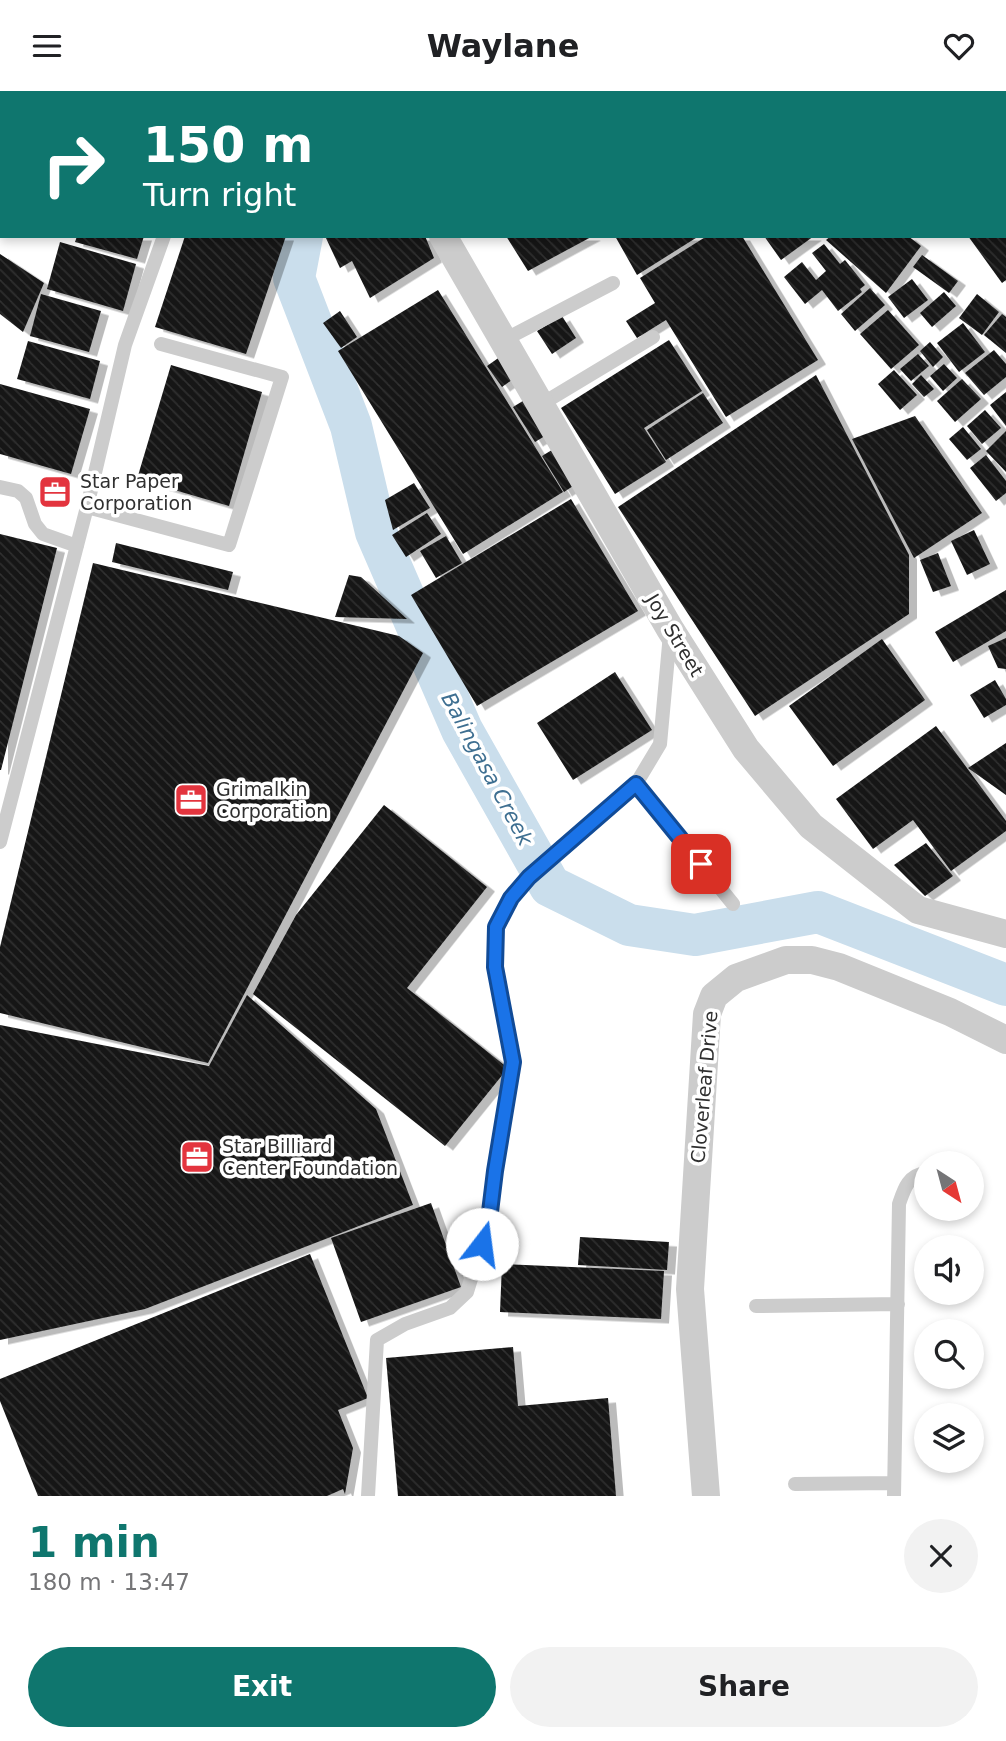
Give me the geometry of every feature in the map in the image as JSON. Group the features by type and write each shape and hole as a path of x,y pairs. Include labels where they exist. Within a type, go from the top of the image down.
{"street":[{"name":"Joy Street","path":"444,238 670,629 746,749 811,826 918,910 1006,934"},
{"name":"Cloverleaf Drive","path":"706,1496 690,1289 707,1014 714,996 730,982 746,974 786,960 812,960 839,967 950,1012 1006,1040"}],"lane":[{"path":"0,842 87,507 125,345 163,238"},
{"path":"502,341 613,283"},
{"path":"540,405 653,337"},
{"path":"87,507 229,545 282,377 161,344"},
{"path":"0,487 18,491 26,498 35,524 43,534 76,546"},
{"path":"368,1496 377,1340 405,1324 450,1308 467,1292 489,1220 513,1062 495,967 496,927 511,898 529,877 636,784 660,744 670,629"},
{"path":"636,784 733,904"},
{"path":"795,1484 894,1489 899,1204 906,1183 914,1177"},
{"path":"756,1306 898,1304"}],"building":[{"path":"76,238 143,238 137,259 75,242"},
{"path":"184,238 285,238 246,354 155,327"},
{"path":"326,238 426,238 434,258 370,298 352,261 340,268"},
{"path":"507,238 589,238 528,271"},
{"path":"616,238 696,238 637,275"},
{"path":"704,238 743,238 818,360 726,417 666,320 637,338 626,321 655,303 640,278"},
{"path":"765,238 811,238 781,260"},
{"path":"911,238 921,246 886,293 826,240"},
{"path":"969,238 1006,238 1006,280 1002,283"},
{"path":"60,242 136,264 123,311 47,289"},
{"path":"824,244 840,264 845,260 865,285 860,289 862,292 838,311 822,290 805,304 784,277 802,262 816,280 826,271 812,253"},
{"path":"0,254 44,283 23,332 0,314"},
{"path":"922,255 958,281 949,293 913,267"},
{"path":"912,279 928,300 904,318 888,297"},
{"path":"870,288 885,305 855,331 841,314"},
{"path":"438,290 563,492 463,554 338,351"},
{"path":"944,292 956,306 932,327 920,313"},
{"path":"41,294 101,311 89,352 30,336"},
{"path":"977,294 999,312 982,335 959,318"},
{"path":"888,310 919,345 891,369 860,334"},
{"path":"340,311 357,337 341,348 323,323"},
{"path":"1002,314 1006,317 1006,353 984,335"},
{"path":"562,316 576,338 552,354 537,331"},
{"path":"963,323 985,352 959,372 937,343"},
{"path":"669,340 702,391 644,428 666,462 615,494 561,408"},
{"path":"28,341 100,361 90,399 17,379"},
{"path":"930,342 943,357 933,367 920,351"},
{"path":"994,350 1006,364 1006,377 984,395 965,373"},
{"path":"504,354 519,375 502,387 487,366"},
{"path":"918,354 929,366 911,381 900,369"},
{"path":"944,364 957,378 943,391 930,376"},
{"path":"171,365 262,392 229,506 137,479"},
{"path":"894,370 917,395 900,410 878,384"},
{"path":"816,375 909,555 909,614 755,716 618,507"},
{"path":"921,375 934,389 924,397 912,384"},
{"path":"962,379 981,399 955,422 937,401"},
{"path":"0,384 90,409 71,474 0,454"},
{"path":"1006,392 1006,426 990,405"},
{"path":"703,393 723,423 666,460 647,430"},
{"path":"531,396 553,431 535,442 513,407"},
{"path":"985,410 1001,428 982,444 967,426"},
{"path":"915,416 982,513 914,558 852,439"},
{"path":"963,427 981,449 967,460 949,439"},
{"path":"1006,431 1006,472 986,451"},
{"path":"560,445 582,480 564,492 542,456"},
{"path":"986,455 1006,481 1006,493 996,501 970,468"},
{"path":"414,483 430,508 393,530 385,500"},
{"path":"571,499 638,611 477,706 411,595"},
{"path":"427,513 441,534 406,557 392,535"},
{"path":"974,530 990,564 967,575 951,541"},
{"path":"0,534 57,548 1,770 0,770"},
{"path":"446,536 462,563 436,578 420,551"},
{"path":"116,543 233,572 228,590 112,562"},
{"path":"938,553 951,586 933,592 920,560"},
{"name":"Grimalkin Corporation","path":"93,563 399,636 423,653 208,1063 0,1013 0,947"},
{"path":"349,575 361,577 407,619 335,617"},
{"path":"1006,590 1006,631 953,662 935,632"},
{"path":"1006,638 1006,669 998,668 988,646"},
{"path":"882,639 925,700 833,766 789,706"},
{"path":"615,672 652,730 573,780 537,723"},
{"path":"995,680 1006,699 1006,705 984,718 970,695"},
{"path":"936,726 1006,821 1006,831 951,871 913,820 873,849 836,799"},
{"path":"1006,743 1006,795 968,768"},
{"path":"384,805 487,887 407,988 508,1068 445,1146 253,994 296,915"},
{"path":"926,843 953,876 925,896 894,865"},
{"name":"Star Billiard Center Foundation","path":"247,995 376,1109 413,1205 145,1309 0,1340 0,1025 209,1066"},
{"path":"431,1203 461,1287 361,1322 331,1238"},
{"path":"580,1237 669,1242 667,1270 578,1265"},
{"path":"310,1254 368,1398 338,1410 353,1448 345,1494 343,1489 327,1496 38,1496 0,1401 0,1379"},
{"path":"502,1264 664,1271 661,1319 500,1312"},
{"path":"513,1347 518,1406 608,1398 616,1496 398,1496 386,1358"}],"waterway":[{"name":"Balingasa Creek","path":"302,238 294,278 351,426 376,532 462,730 550,886 629,925 695,935 818,912 1006,985"}],"place":[{"name":"Star Paper Corporation","path":"55,492"},
{"name":"Grimalkin Corporation","path":"191,800"},
{"name":"Star Billiard Center Foundation","path":"197,1157"}],"route":[{"path":"482,1244 489,1220 513,1062 495,967 496,927 511,898 529,877 636,784 701,864"}]}
